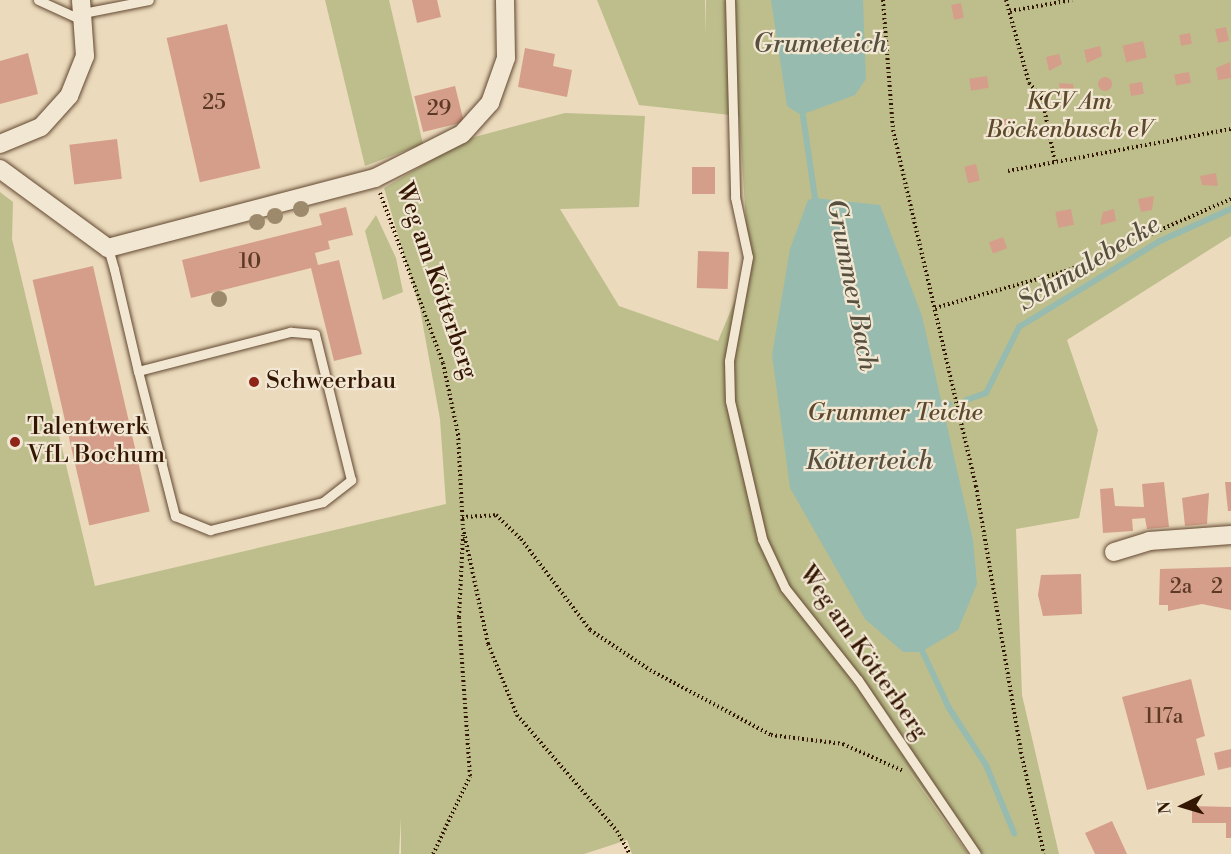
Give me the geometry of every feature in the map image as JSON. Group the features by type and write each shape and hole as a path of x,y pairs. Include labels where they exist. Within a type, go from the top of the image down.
{"street":[{"name":"Weg am Kötterberg","path":"108,248 375,178 462,134 490,103 506,58 505,0"},
{"path":"0,144 41,127 69,96 85,56 83,12"},
{"path":"0,169 108,248"},
{"path":"1114,552 1149,542 1231,535"}],"lane":[{"path":"39,0 83,12 149,0"},
{"name":"Weg am Kötterberg","path":"730,0 735,198 748,257 729,361 730,401 762,539 785,588 858,680 923,780 976,854"},
{"path":"108,248 138,371 175,516 210,530 323,502 351,480 315,333 290,332 138,371"}],"path":[{"path":"883,0 893,130 976,486 1022,757 1044,854"},
{"path":"1006,0 1029,83 1042,98 1055,162"},
{"path":"1010,11 1072,0"},
{"path":"1008,171 1231,129"},
{"name":"Weg am Kötterberg","path":"375,178 443,363 458,434 463,528 488,644 517,716 616,831 630,854"},
{"path":"936,308 1070,270 1231,199"},
{"path":"462,517 496,516 521,539 590,630 650,670 771,735 843,744 923,780"},
{"path":"433,854 470,776 459,617 463,528"}],"green space":[{"path":"325,0 389,0 423,144 365,166"},
{"path":"597,0 705,0 705,35 706,0 1231,0 1231,236 1067,340 1098,430 1079,518 1016,529 1022,695 1059,854 971,854 899,757 968,854 632,854 627,840 584,854 401,854 401,818 399,854 0,854 0,192 13,202 12,239 95,586 446,504 440,419 420,309 384,188 467,139 565,113 645,116 639,207 560,209 619,306 718,341 749,267 739,116 639,105"},
{"path":"376,215 396,258 403,292 383,300 365,231"}],"water":[{"name":"Grumeteich","path":"771,0 863,0 866,79 855,95 801,115 787,106"},
{"name":"Kötterteich","path":"814,198 880,205 922,316 973,540 977,584 958,630 921,652 903,652 865,619 790,488 772,355 790,249 808,200"}],"building":[{"path":"412,0 437,0 441,17 417,23"},
{"path":"961,3 964,18 954,20 951,5"},
{"path":"227,24 260,168 200,182 167,38"},
{"path":"1226,27 1229,41 1218,43 1215,29"},
{"path":"1190,33 1192,44 1181,46 1179,35"},
{"path":"1143,41 1147,58 1126,62 1123,46"},
{"path":"1100,46 1102,56 1087,63 1084,50"},
{"path":"525,48 555,54 553,66 572,70 567,97 518,87"},
{"path":"28,53 38,94 0,104 0,61"},
{"path":"1059,54 1062,64 1049,71 1046,57"},
{"path":"1230,62 1231,78 1218,80 1216,68"},
{"path":"1189,72 1191,83 1176,85 1174,75"},
{"path":"987,76 989,88 971,91 969,79"},
{"path":"1102,77 1108,77 1112,84 1108,91 1102,91 1098,87 1098,81"},
{"path":"1142,82 1144,94 1131,96 1129,84"},
{"path":"1059,83 1073,84 1075,94 1061,97"},
{"path":"455,86 464,122 423,132 414,96"},
{"path":"1011,118 1014,132 1001,134 998,121"},
{"path":"117,139 122,179 74,185 69,145"},
{"path":"976,164 980,181 968,183 964,167"},
{"path":"692,167 715,167 715,194 692,194"},
{"path":"1216,173 1218,186 1202,185 1200,176"},
{"path":"1154,196 1152,210 1141,212 1138,199"},
{"path":"346,207 353,235 328,241 330,249 315,253 318,265 339,260 362,354 334,361 311,268 191,298 182,260 322,225 319,214"},
{"path":"1071,209 1074,225 1058,228 1055,212"},
{"path":"1114,209 1116,221 1100,225 1103,212"},
{"path":"1003,237 1007,248 993,253 989,242"},
{"path":"698,251 729,252 728,289 697,288"},
{"path":"93,266 150,512 89,525 33,280"},
{"path":"1164,482 1169,527 1147,529 1145,518 1132,519 1133,531 1103,533 1100,489 1113,488 1115,506 1144,507 1142,484"},
{"path":"1225,482 1231,482 1231,511 1228,511"},
{"path":"1209,493 1207,524 1185,526 1182,498"},
{"path":"1231,567 1231,610 1202,604 1168,611 1168,605 1159,605 1160,569"},
{"path":"1081,574 1082,614 1043,616 1038,595 1041,575"},
{"path":"1191,679 1205,736 1196,739 1205,775 1147,790 1122,697"},
{"path":"1231,749 1231,767 1218,770 1214,753"},
{"path":"1192,806 1231,807 1231,838 1226,838 1226,823 1192,823"},
{"path":"1112,821 1127,854 1095,854 1085,833"}],"waterway":[{"name":"Grummer Bach","path":"802,109 816,205"},
{"name":"Schmalebecke","path":"966,400 986,393 1019,327 1160,241 1231,209"},
{"name":"Schmalebecke","path":"932,408 950,404"},
{"name":"Grummer Bach","path":"919,644 949,708 986,765 1014,833"}],"place":[{"name":"Schweerbau","path":"254,382"},
{"name":"Talentwerk VfL Bochum","path":"15,442"}],"park label":[{"name":"KGV Am Böckenbusch eV","path":"1069,117"},
{"name":"Grummer Teiche","path":"895,414"}]}
